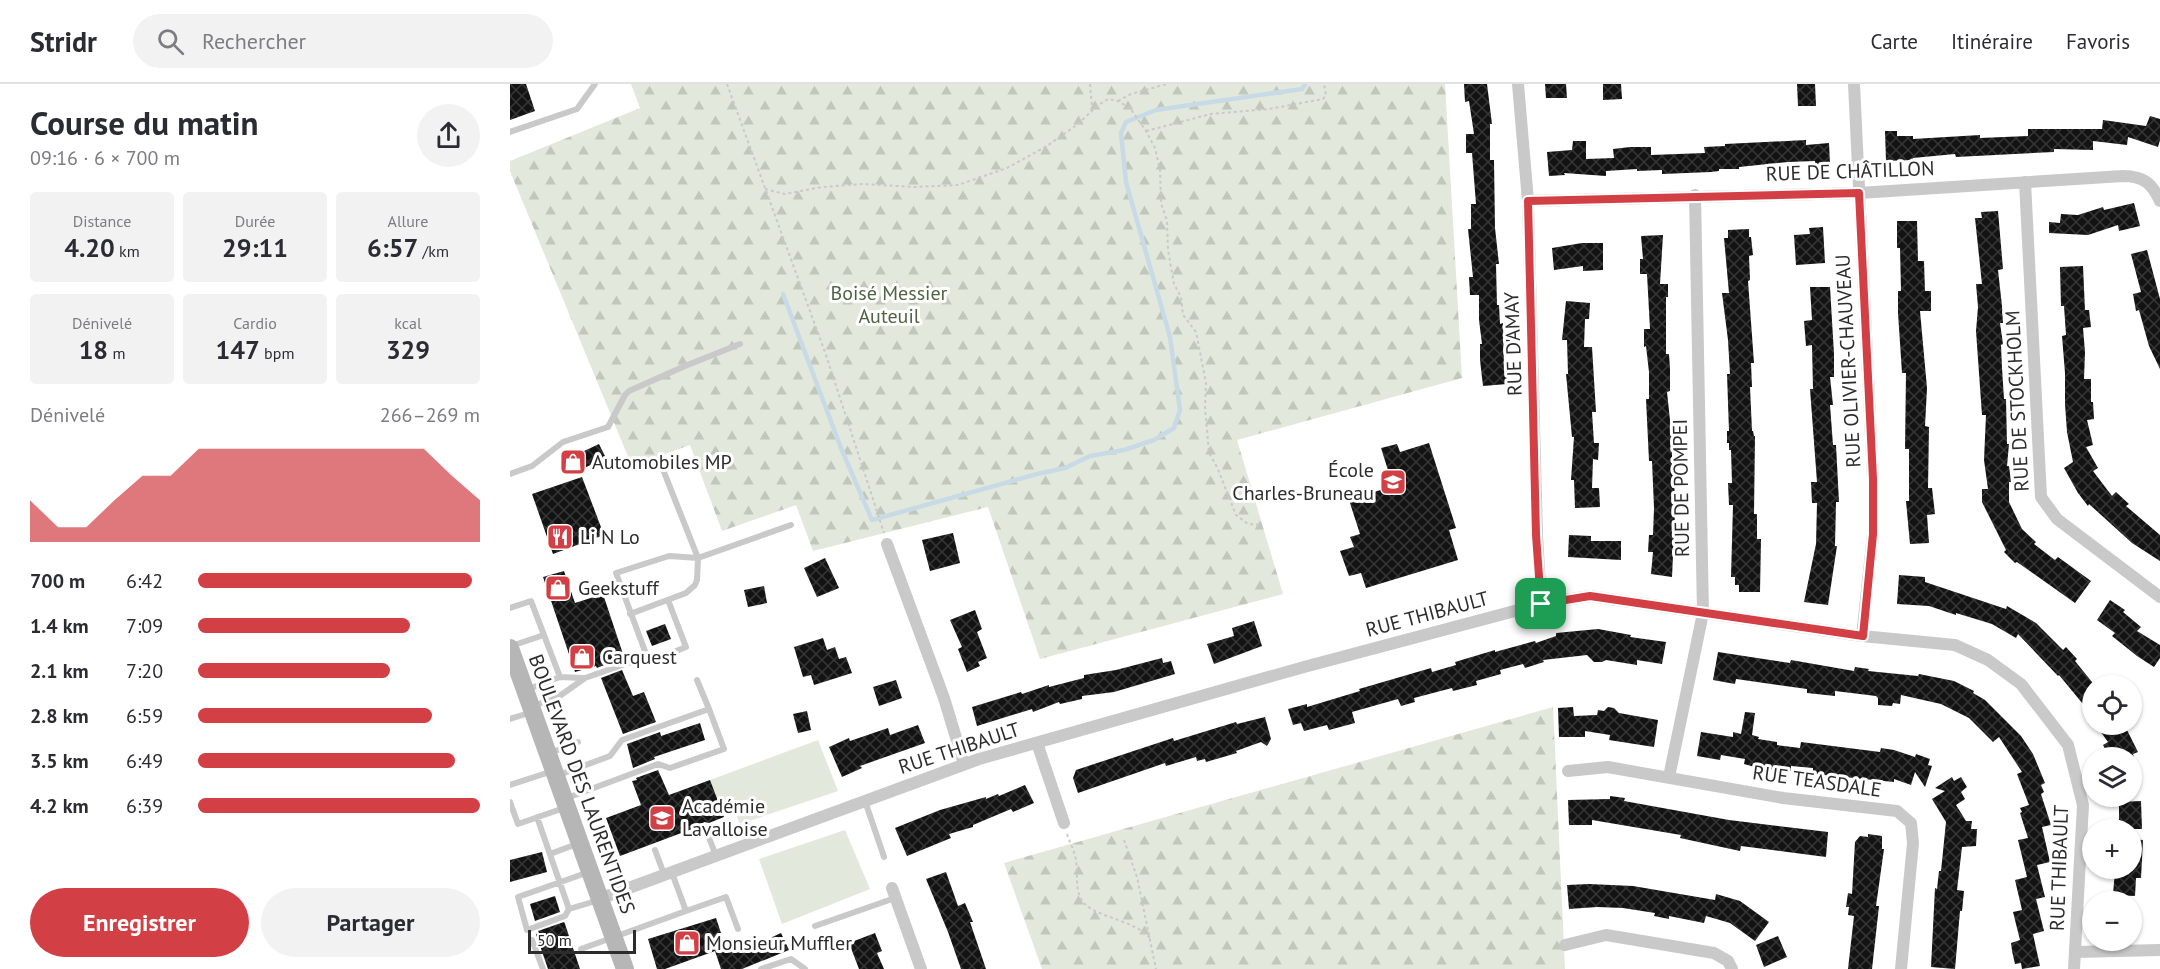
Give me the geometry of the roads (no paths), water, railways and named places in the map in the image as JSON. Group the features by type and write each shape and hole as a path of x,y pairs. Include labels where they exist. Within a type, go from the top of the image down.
{"main road":[{"name":"BOULEVARD DES LAURENTIDES","path":"510,649 625,969"}],"street":[{"name":"RUE D'AMAY","path":"1518,84 1528,201 1536,535 1541,604"},
{"name":"RUE OLIVIER-CHAUVEAU","path":"1854,84 1873,479 1873,534 1863,636"},
{"name":"RUE DE CHÂTILLON","path":"1528,201 1695,195 1859,193 2136,177 2152,185 2160,201"},
{"name":"RUE DE STOCKHOLM","path":"2025,183 2041,497 2056,519 2160,597"},
{"name":"RUE DE POMPEI","path":"1669,777 1703,613 1695,195"},
{"path":"887,544 944,698 964,764"},
{"name":"RUE THIBAULT","path":"599,899 964,764 1293,670 1541,604 1590,596 1863,636 1955,645 1988,660 2021,684 2068,745 2083,805 2074,969"},
{"path":"1037,743 1064,823"},
{"name":"RUE TEASDALE","path":"1568,771 1608,767 1783,798 1897,811 1911,823 1913,843 1901,969"},
{"path":"893,893 921,969"},
{"path":"1565,945 1606,935 1714,953 1728,961 1732,969"},
{"path":"2076,952 2160,950"}],"lane":[{"path":"510,132 577,109 596,84"},
{"path":"510,474 532,466 563,442 608,427 629,391 740,344"},
{"path":"630,614 686,593 694,585 699,572 698,558 663,467"},
{"path":"649,662 616,573 669,556 698,558 791,525"},
{"path":"529,703 561,695 585,678 628,663 649,662 686,647 668,600"},
{"path":"510,608 531,601 560,677"},
{"path":"510,649 544,635"},
{"path":"510,719 560,677 585,678"},
{"path":"510,802 518,824 658,764 670,768 724,749 697,680"},
{"path":"510,785 552,767 610,756 622,740 709,709"},
{"path":"552,767 578,742"},
{"path":"865,801 884,857"},
{"path":"537,817 569,909"},
{"path":"705,827 716,856"},
{"path":"550,854 579,843"},
{"path":"655,850 686,911"},
{"path":"590,872 518,897 527,930 565,916 569,909 599,899"},
{"path":"815,926 893,893"},
{"path":"581,949 726,897 738,929"},
{"path":"532,940 543,969"},
{"path":"761,969 791,959 806,969"}],"waterway":[{"path":"783,294 841,448 872,520 1065,468 1090,456 1124,450 1154,440 1174,428 1180,410 1170,337 1126,182 1121,133 1126,122 1156,110 1302,89 1305,84"}],"place":[{"name":"Automobiles MP","path":"573,462"},
{"name":"École Charles-Bruneau","path":"1393,482"},
{"name":"Li N Lo","path":"560,537"},
{"name":"Geekstuff","path":"558,588"},
{"name":"Carquest","path":"582,657"},
{"name":"Académie Lavalloise","path":"662,818"},
{"name":"Monsieur Muffler","path":"687,943"}],"park label":[{"name":"Boisé Messier Auteuil","path":"889,304"}]}
